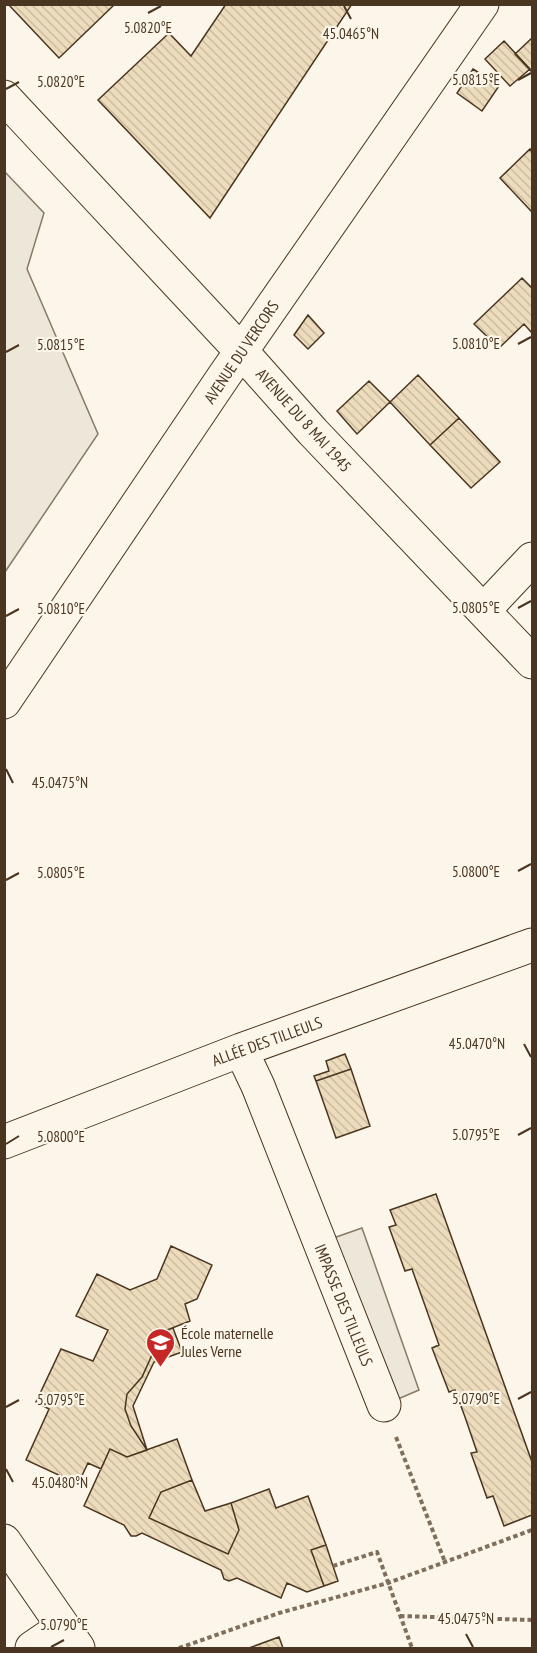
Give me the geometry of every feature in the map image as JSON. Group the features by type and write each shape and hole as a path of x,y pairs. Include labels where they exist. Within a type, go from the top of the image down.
{"street":[{"name":"AVENUE DU VERCORS","path":"4,702 241,351 482,4"},
{"name":"AVENUE DU 8 MAI 1945","path":"4,97 314,432 532,662"},
{"path":"484,610 532,560"},
{"name":"ALLÉE DES TILLEULS","path":"4,1142 241,1050 532,945"},
{"name":"IMPASSE DES TILLEULS","path":"241,1050 262,1097 384,1405"},
{"path":"4,1541 70,1637 32,1648"}],"path":[{"path":"384,1405 445,1562"},
{"path":"179,1648 279,1613 388,1583 532,1530"},
{"path":"333,1566 377,1552 412,1648"},
{"path":"400,1616 532,1620"}],"shaded area":[{"path":"5,172 44,213 27,269 98,434 5,572"},
{"path":"362,1228 419,1390 384,1405 319,1243"}],"building":[{"path":"8,4 115,4 59,58"},
{"path":"226,4 352,4 210,218 98,100 169,33 191,56"},
{"path":"532,38 532,72 515,54"},
{"path":"504,41 530,69 510,86 485,59"},
{"path":"473,69 499,86 482,111 457,93"},
{"path":"530,149 532,152 532,212 500,178"},
{"path":"522,278 532,288 532,333 524,324 499,348 474,324"},
{"path":"308,315 324,333 308,349 294,335"},
{"path":"418,375 459,418 430,445 390,402"},
{"path":"369,381 390,402 357,434 337,411"},
{"path":"459,418 500,462 471,488 430,445"},
{"path":"345,1054 351,1069 316,1081 314,1076 329,1071 326,1061"},
{"path":"351,1069 370,1126 336,1138 316,1081"},
{"path":"436,1194 532,1462 532,1515 504,1526 493,1496 487,1498 471,1453 477,1452 455,1390 449,1392 432,1348 439,1345 412,1269 405,1271 389,1227 396,1225 390,1210"},
{"path":"171,1246 212,1265 197,1299 185,1304 190,1321 167,1330 165,1343 152,1355 142,1377 127,1394 125,1409 131,1426 147,1450 127,1457 110,1449 101,1469 88,1463 78,1484 26,1460 49,1409 36,1402 61,1349 93,1361 108,1330 76,1316 97,1274 130,1290 157,1279"},
{"path":"173,1328 182,1352 154,1362 133,1406 147,1450 131,1426 125,1409 127,1394 142,1377 152,1355 165,1343 167,1330"},
{"path":"177,1439 192,1480 161,1492 149,1518 228,1554 239,1530 231,1503 269,1489 276,1508 308,1496 326,1545 311,1550 324,1586 307,1592 287,1583 281,1598 237,1578 229,1581 224,1579 221,1570 142,1533 131,1536 124,1525 84,1506 110,1449 127,1457"},
{"path":"192,1480 205,1511 231,1503 239,1530 228,1554 149,1518 161,1492"},
{"path":"326,1545 338,1581 324,1586 311,1550"},
{"path":"279,1637 283,1648 249,1648"}],"place":[{"name":"École maternelle Jules Verne","path":"160,1368"}]}
